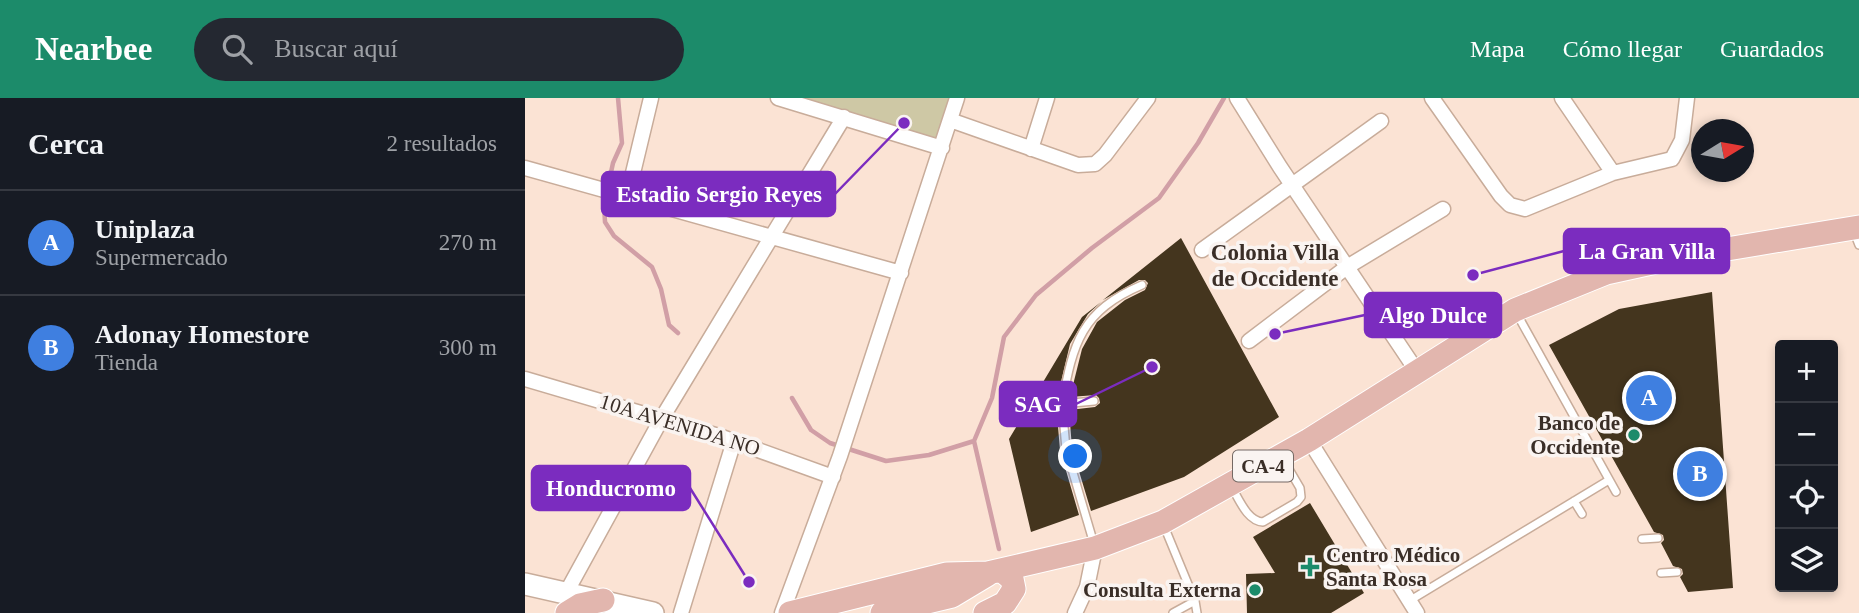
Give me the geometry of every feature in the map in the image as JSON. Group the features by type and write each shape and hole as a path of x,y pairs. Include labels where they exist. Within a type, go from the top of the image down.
{"main road":[{"name":"CA-4","path":"790,613 947,574 995,572 1095,548 1163,522 1309,440 1515,310 1607,273 1679,257 1857,233"},
{"name":"CA-4","path":"902,611 952,596 995,572"},
{"path":"985,613 1005,603 1014,589 1012,579 995,572"},
{"path":"566,603 610,607"}],"street":[{"path":"621,197 651,98"},
{"path":"778,98 942,148"},
{"path":"782,613 834,477 957,98"},
{"path":"1031,149 1047,98"},
{"path":"950,120 1078,165 1095,164 1105,155 1148,98"},
{"path":"1432,98 1510,205 1525,209 1613,173 1672,159 1682,140 1687,98"},
{"path":"1562,98 1613,173"},
{"path":"1239,101 1418,373"},
{"path":"525,584 566,603 661,418 844,117"},
{"path":"1202,250 1381,121"},
{"path":"525,168 621,197 773,236 901,273"},
{"path":"1249,341 1347,267 1443,209"},
{"name":"10A AVENIDA NO","path":"525,379 734,440 834,477"},
{"path":"681,613 734,440"},
{"path":"1309,440 1413,607"},
{"path":"1075,613 1087,587 1095,548"},
{"path":"610,607 653,613"}],"lane":[{"path":"1095,548 1066,449 1062,404 1078,338 1089,319 1117,296 1142,285"},
{"path":"1515,310 1616,492"},
{"path":"1062,404 1094,401"},
{"path":"1230,484 1254,520 1263,522 1301,497 1300,488 1281,456"},
{"path":"1413,607 1609,480"},
{"path":"1574,501 1581,514"},
{"path":"1163,522 1195,601 1197,613"},
{"path":"1642,539 1658,538"},
{"path":"1661,573 1677,572"},
{"path":"1173,613 1195,601"}],"shaded area":[{"path":"774,98 959,98 942,148"}],"building":[{"path":"1181,238 1279,417 1184,477 1091,511 1072,448 1069,410 1095,407 1100,403 1096,395 1070,397 1082,349 1097,322 1125,300 1145,290 1148,283 1139,280 1103,300"},
{"path":"1712,292 1733,588 1688,592 1680,577 1683,574 1682,569 1673,566 1661,543 1664,540 1663,535 1654,532 1549,345 1619,309"},
{"path":"1101,302 1088,314 1070,344 1056,403 1060,450 1079,515 1031,532 1009,439 1082,317"},
{"path":"1310,503 1364,593 1331,613 1247,613 1246,574 1275,573 1253,537"}],"waterway":[{"path":"618,98 622,143 613,163 604,205 605,222 614,236 652,267 661,289 669,325 678,333"},
{"path":"999,549 974,441 992,398 1004,337 1036,295 1092,248 1159,198 1198,143 1224,98"},
{"path":"792,398 811,430 830,443 886,461 929,455 974,441"}],"place":[{"name":"Estadio Sergio Reyes","path":"904,123"},
{"name":"La Gran Villa","path":"1473,275"},
{"name":"Algo Dulce","path":"1275,334"},
{"name":"SAG","path":"1152,367"},
{"name":"Uniplaza","path":"1649,398"},
{"name":"Banco de Occidente","path":"1634,435"},
{"name":"Adonay Homestore","path":"1700,474"},
{"name":"Centro Médico Santa Rosa","path":"1310,567"},
{"name":"Honducromo","path":"749,582"},
{"name":"Consulta Externa","path":"1255,590"}],"district":[{"name":"Colonia Villa de Occidente","path":"1275,265"}]}
